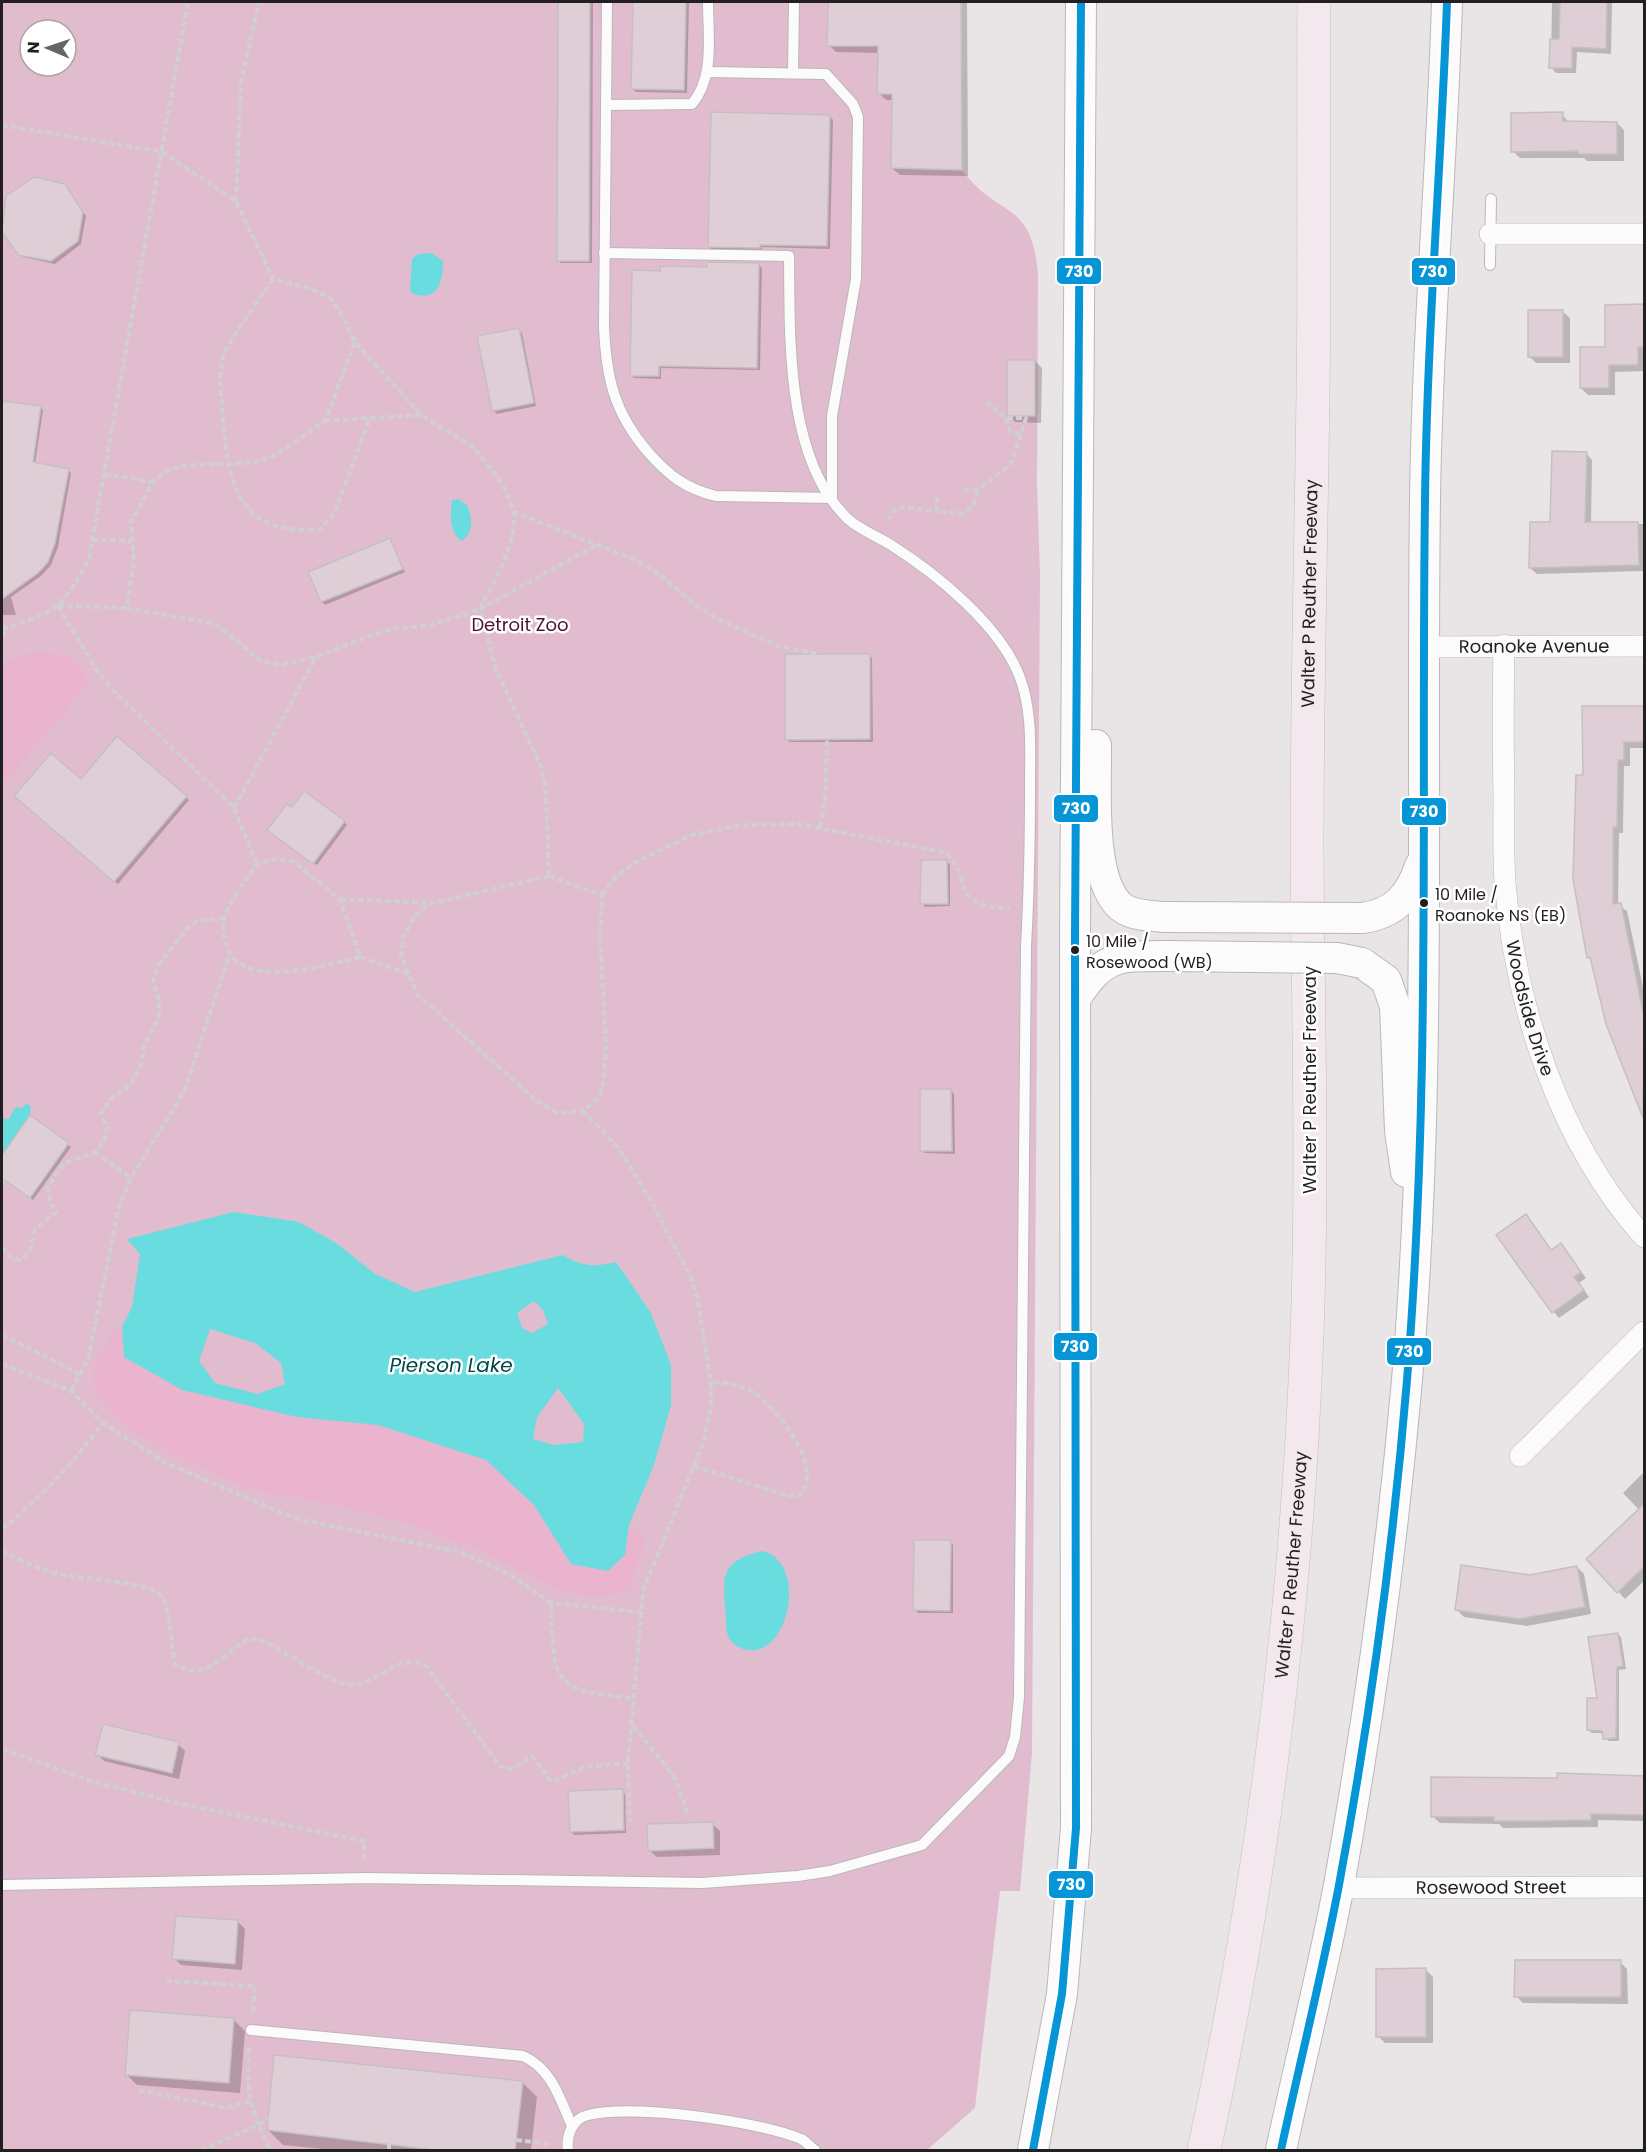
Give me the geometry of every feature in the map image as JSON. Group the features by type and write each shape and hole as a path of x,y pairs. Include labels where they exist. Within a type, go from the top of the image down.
{"highway":[{"name":"Walter P Reuther Freeway","path":"1204,2151 1248,1911 1280,1676 1292,1554 1306,1338 1310,1225 1310,974 1307,848 1313,382 1314,2"}],"main road":[{"path":"1033,2151 1062,1994 1076,1828 1075,999 1081,2"},
{"path":"1281,2151 1338,1888 1375,1662 1404,1404 1417,1240 1423,1029 1424,646 1428,362 1448,2"},
{"path":"1078,617 1096,736 1099,855 1109,894 1125,909 1144,915 1165,917 1362,918 1382,914 1397,906 1412,887 1423,856"},
{"path":"1075,999 1091,975 1106,964 1123,958 1167,956 1337,958 1362,963 1386,980 1395,1006 1400,1131 1417,1240"}],"street":[{"path":"1490,234 1644,234"},
{"name":"Woodside Drive","path":"1504,645 1505,882 1520,976 1541,1052 1561,1106 1598,1174 1644,1238"},
{"name":"Roanoke Avenue","path":"1424,646 1644,646"},
{"path":"1520,1456 1644,1332"},
{"name":"Rosewood Street","path":"1338,1888 1644,1887"}],"lane":[{"path":"607,2 604,341 613,393 618,407 635,438 668,475 699,492 716,496 832,498"},
{"path":"606,105 692,104 702,92 707,72 708,2"},
{"path":"793,74 794,2"},
{"path":"707,72 826,74 854,104 858,117 856,279 832,416 832,498"},
{"path":"1490,265 1491,199"},
{"path":"2,1885 366,1878 702,1883 830,1871 922,1845 1009,1756 1015,1737 1020,1697 1029,712 1019,675 1000,641 974,610 918,564 850,520 832,498 808,449 798,406 792,360 789,256 604,253"},
{"path":"251,2030 524,2056 538,2063 549,2074 572,2126 568,2145"},
{"path":"572,2126 586,2115 677,2114 752,2125 802,2139 815,2151"}],"path":[{"path":"2,627 45,615 58,606 72,591 89,558 189,2"},
{"path":"259,2 241,82 236,201 273,279"},
{"path":"2,125 162,152 236,201"},
{"path":"273,279 312,289 330,298 341,313 355,342 421,415 472,447 506,491 514,512 514,532 480,609 496,669 542,769 549,876"},
{"path":"273,279 223,355 220,382 227,465 234,490 247,508 273,526 298,531 320,529 334,514 370,418"},
{"path":"325,421 355,342"},
{"path":"987,402 1006,418 1010,431 1021,435"},
{"path":"127,609 133,571 131,522 153,482 167,470 187,465 251,463 274,456 325,421 421,415"},
{"path":"878,537 894,510 902,507 963,514 973,506 979,489 1011,464 1026,418 1006,418"},
{"path":"104,474 153,482"},
{"path":"964,490 979,489"},
{"path":"937,497 938,512"},
{"path":"514,512 651,568 690,601 720,620 778,646 816,654"},
{"path":"92,540 131,542"},
{"path":"58,606 127,609 216,624 261,661 281,665 316,657 375,634 397,628 428,626 480,609 597,545"},
{"path":"58,606 96,669 113,690 234,808 257,864"},
{"path":"2,636 8,627"},
{"path":"234,808 316,657"},
{"path":"820,827 825,801 827,740"},
{"path":"433,903 416,915 404,935 401,956 418,995 538,1102 558,1113 583,1111 599,1098 604,1080 606,1044 600,938 602,895 615,877 636,862 692,835 767,822 820,827 849,836 924,847 948,853 958,871 963,889 973,902 989,907 1028,910"},
{"path":"360,957 340,899 293,861 274,859 257,864 224,918 224,937 229,955 242,967 289,972 360,957 409,975"},
{"path":"340,899 433,903 549,876 602,895"},
{"path":"2,1247 9,1256 20,1260 30,1251 35,1229 56,1212 50,1203 48,1186 64,1162 95,1152 104,1141 108,1127 101,1114 111,1099 131,1084 141,1065 144,1046 159,1017 159,1002 153,980 159,965 187,928 197,921 224,918"},
{"path":"71,1391 88,1359 119,1207 131,1178 185,1090 229,955"},
{"path":"583,1111 618,1147 650,1199 690,1276 697,1297 711,1382 711,1406 704,1441 651,1571 640,1612 635,1698 628,1763 630,1822"},
{"path":"95,1152 131,1178"},
{"path":"2,1335 80,1374"},
{"path":"2,1364 71,1391 103,1423 166,1463 282,1513 302,1520 460,1552 509,1574 551,1603 640,1612"},
{"path":"694,1466 788,1496 800,1495 806,1489 809,1478 782,1416 767,1402 735,1384 711,1382"},
{"path":"2,1529 48,1490 72,1464 103,1423"},
{"path":"2,1551 57,1574 99,1582 148,1587 161,1596 167,1612 175,1664 188,1672 209,1668 248,1639 268,1643 336,1681 353,1685 414,1660 426,1666 500,1766 507,1770 532,1756 552,1782 585,1767 628,1763"},
{"path":"551,1603 553,1662 560,1678 569,1687 591,1694 635,1698"},
{"path":"632,1726 674,1776 688,1815"},
{"path":"2,1749 91,1781 170,1801 364,1841 366,1878"},
{"path":"139,2090 227,2108 249,2102"},
{"path":"201,2151 259,2125 268,2118"},
{"path":"516,2140 568,2145"},
{"path":"389,2145 389,2151"}],"green space":[{"name":"Detroit Zoo","path":"2,2 961,2 962,170 976,186 1021,221 1029,233 1035,250 1038,275 1037,483 1040,575 1032,1753 1020,1891 1000,1891 975,2108 927,2150 2,2150"}],"shaded area":[{"path":"32,652 60,654 76,661 85,675 87,685 2,786 2,664"},
{"path":"122,1327 124,1357 182,1390 297,1417 378,1425 486,1460 534,1505 571,1564 625,1555 629,1525 645,1541 630,1587 612,1594 594,1596 575,1594 539,1580 488,1553 419,1527 330,1504 298,1497 274,1495 232,1481 180,1458 155,1445 113,1415 96,1391 94,1370 96,1360 107,1342"}],"water":[{"path":"432,253 443,261 438,288 429,295 413,294 410,289 412,259 418,254"},
{"path":"458,499 467,505 471,520 470,530 461,541 454,533 451,517 452,500"},
{"path":"27,1103 31,1107 30,1115 2,1155 2,1107 4,1119 9,1119 15,1107 22,1108"},
{"name":"Pierson Lake","path":"234,1212 299,1222 336,1243 375,1274 415,1292 563,1255 576,1262 589,1265 616,1262 651,1313 671,1365 671,1405 654,1465 629,1525 625,1555 608,1571 571,1564 534,1505 486,1460 378,1425 297,1417 182,1390 124,1357 122,1327 132,1307 140,1254 127,1239","holes":["534,1301 543,1310 548,1324 532,1333 522,1328 517,1313","210,1329 255,1343 281,1363 285,1384 258,1394 215,1383 199,1361","558,1388 584,1424 583,1442 554,1445 533,1439 537,1417"]},
{"path":"762,1551 776,1558 785,1572 789,1588 788,1606 783,1624 774,1638 763,1648 748,1650 735,1645 727,1634 725,1576 728,1569 740,1559"}],"building":[{"path":"558,2 590,2 589,261 557,261"},
{"path":"633,2 686,2 684,90 631,89"},
{"path":"828,2 961,2 962,170 891,168 892,94 877,94 878,46 827,46"},
{"path":"1560,2 1607,2 1606,49 1572,47 1572,68 1549,68 1550,39 1559,39"},
{"path":"711,112 830,115 827,246 708,247"},
{"path":"1563,112 1563,121 1617,122 1617,154 1578,154 1578,151 1511,152 1511,113"},
{"path":"34,177 65,184 83,212 78,241 51,261 18,255 2,232 6,196"},
{"path":"707,262 759,263 757,368 659,366 659,376 630,376 632,270 660,271 660,266 707,267"},
{"path":"1644,304 1644,347 1638,347 1638,365 1609,365 1609,388 1580,388 1580,347 1605,347 1605,305"},
{"path":"1528,310 1563,310 1563,357 1528,357"},
{"path":"519,328 534,403 492,411 477,336"},
{"path":"1007,360 1035,360 1035,416 1007,416"},
{"path":"2,401 41,406 33,462 69,469 55,543 48,562 38,573 2,599"},
{"path":"1552,451 1587,452 1585,522 1638,522 1639,565 1529,568 1530,522 1550,522"},
{"path":"390,538 403,569 321,602 308,572"},
{"path":"785,654 870,654 870,739 785,740"},
{"path":"1582,706 1644,706 1644,742 1624,742 1624,760 1618,760 1617,827 1613,827 1613,904 1621,903 1644,1017 1643,1118 1606,1024 1590,957 1587,958 1573,879 1576,775 1583,775"},
{"path":"117,736 187,796 114,882 14,796 51,753 81,779"},
{"path":"304,791 345,821 313,864 267,830 287,804 292,807"},
{"path":"921,860 947,860 948,904 920,904"},
{"path":"920,1089 951,1089 952,1151 920,1151"},
{"path":"30,1115 69,1143 30,1198 2,1178 2,1155"},
{"path":"1526,1214 1551,1250 1561,1243 1581,1272 1574,1277 1584,1290 1552,1313 1496,1235"},
{"path":"1644,1504 1644,1567 1617,1593 1586,1559"},
{"path":"914,1540 951,1540 950,1611 913,1610"},
{"path":"1461,1565 1530,1575 1577,1566 1585,1607 1519,1619 1455,1610"},
{"path":"1618,1633 1623,1666 1617,1667 1616,1738 1603,1739 1602,1731 1587,1730 1587,1698 1597,1698 1588,1637"},
{"path":"103,1724 179,1742 172,1773 95,1755"},
{"path":"1557,1773 1644,1776 1644,1815 1591,1814 1591,1820 1546,1821 1494,1821 1494,1817 1431,1817 1431,1777 1557,1778"},
{"path":"623,1789 624,1830 570,1832 568,1791"},
{"path":"713,1822 714,1848 648,1851 647,1824"},
{"path":"176,1916 238,1920 235,1964 172,1959"},
{"path":"1515,1960 1621,1960 1621,1997 1514,1997"},
{"path":"1426,1968 1426,2037 1376,2037 1376,1969"},
{"path":"130,2010 234,2018 229,2083 125,2075"},
{"path":"274,2055 523,2081 515,2151 443,2151 267,2130"}],"transit line":[{"name":"730","path":"1033,2150 1062,1994 1076,1828 1075,936 1081,2"},
{"name":"730","path":"1281,2150 1332,1918 1361,1759 1388,1570 1407,1380 1414,1270 1422,1050 1426,438 1447,2"}],"place":[{"name":"10 Mile / Roanoke NS (EB)","path":"1424,903"},
{"name":"10 Mile / Rosewood (WB)","path":"1075,950"}]}
